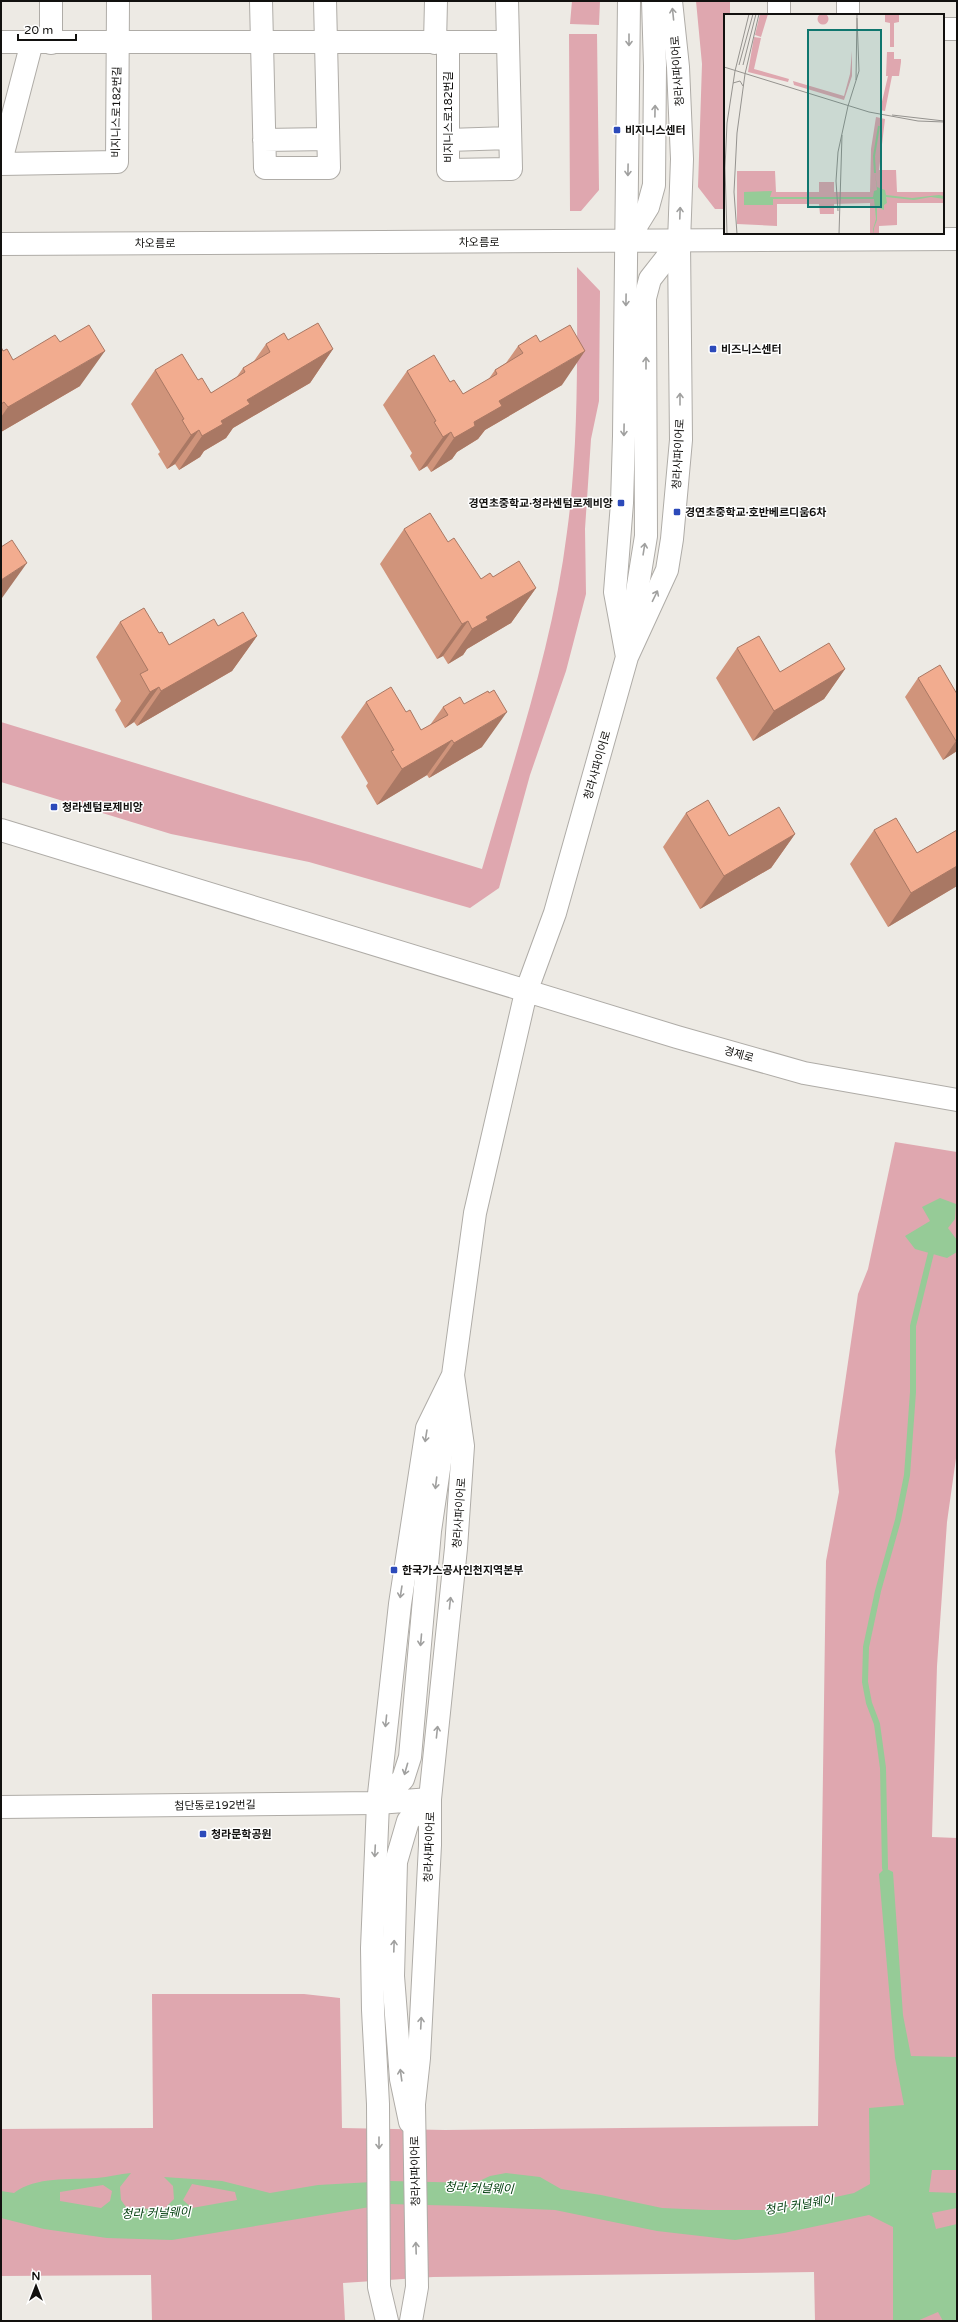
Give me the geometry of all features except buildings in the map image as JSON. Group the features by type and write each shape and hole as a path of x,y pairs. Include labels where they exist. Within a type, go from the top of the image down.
{"main road":[{"name":"비지니스로182번길","path":"51,1 42,42 1,162 117,162 118,1"},
{"path":"261,1 265,168 329,168 324,1"},
{"name":"비지니스로182번길","path":"436,1 441,43 448,140 448,170 512,169 507,1"},
{"path":"627,657 615,592 622,503 627,241 629,1"},
{"path":"627,241 648,207 654,185 655,66 653,1"},
{"name":"청라사파이어로","path":"411,2321 417,2287 414,2104 423,1979 430,1845 430,1799 456,1548 463,1446 453,1375 475,1213 526,992 555,913 627,657 667,570 672,539 681,440 678,242 682,159 678,67 671,1"},
{"path":"779,1 779,14"},
{"path":"848,1 848,14"},
{"path":"944,29 957,29"},
{"path":"1,42 508,42"},
{"path":"448,140 510,138"},
{"path":"264,140 328,139"},
{"name":"차오름로","path":"1,244 678,242 957,239"},
{"path":"627,657 646,536 645,298 650,279 678,242"},
{"name":"경제로","path":"1,830 526,992 804,1073 957,1100"},
{"path":"387,2321 379,2287 378,2104 372,1972 373,1886 378,1803 400,1604 427,1428 453,1375"},
{"path":"414,2141 401,2079 396,2028 393,1976 396,1862 408,1821 430,1799"},
{"name":"첨단동로192번길","path":"1,1807 378,1803 430,1799"}],"shaded area":[{"path":"572,1 600,1 599,25 570,24"},
{"path":"696,1 730,1 730,14 724,14 724,209 715,209 698,187 702,64"},
{"path":"569,34 597,34 599,190 581,211 570,211"},
{"path":"577,267 600,291 599,401 591,439 585,529 586,594 566,671 530,775 499,888 470,908 309,862 171,834 1,782 1,722 482,869 531,702 561,575 574,466 577,367"},
{"path":"895,1142 957,1152 957,1451 947,1522 937,1666 932,1837 957,1838 957,2321 815,2321 814,2272 433,2277 343,2283 345,2321 152,2321 151,2275 1,2276 1,2129 153,2128 152,1994 304,1994 340,1998 342,2128 445,2130 818,2126 826,1561 839,1492 835,1451 858,1294 868,1269"}],"water":[{"path":"940,1198 956,1204 955,1219 948,1228 957,1240 957,1252 947,1258 915,1249 905,1236 930,1221 922,1207"},
{"name":"청라 커널웨이","path":"885,1868 893,1872 903,2015 911,2056 957,2057 957,2170 932,2170 929,2192 957,2193 957,2208 932,2213 936,2229 957,2224 957,2321 943,2321 938,2312 917,2321 893,2321 893,2227 869,2215 784,2233 735,2240 657,2231 555,2210 465,2206 388,2204 172,2240 107,2238 44,2229 1,2218 1,2191 14,2193 32,2184 43,2181 97,2178 131,2173 120,2187 121,2200 126,2207 163,2210 174,2199 173,2186 164,2177 222,2181 270,2193 318,2185 390,2181 475,2183 490,2176 506,2173 540,2177 561,2189 601,2195 662,2208 708,2210 776,2210 854,2193 870,2184 869,2108 904,2105 895,2058 879,1874","holes":["192,2184 235,2192 237,2200 192,2208 183,2200","103,2185 112,2191 110,2201 101,2208 60,2201 60,2192"]}],"waterway":[{"path":"885,1868 883,1768 877,1724 869,1703 865,1682 866,1647 878,1591 898,1520 907,1475 913,1392 913,1326 931,1253"}],"place":[{"name":"비지니스센터","path":"617,130"},
{"name":"비즈니스센터","path":"713,349"},
{"name":"경연초중학교·청라센텀로제비앙","path":"621,503"},
{"name":"경연초중학교·호반베르디움6차","path":"677,512"},
{"name":"청라센텀로제비앙","path":"54,807"},
{"name":"한국가스공사인천지역본부","path":"394,1570"},
{"name":"청라문학공원","path":"203,1834"}]}
